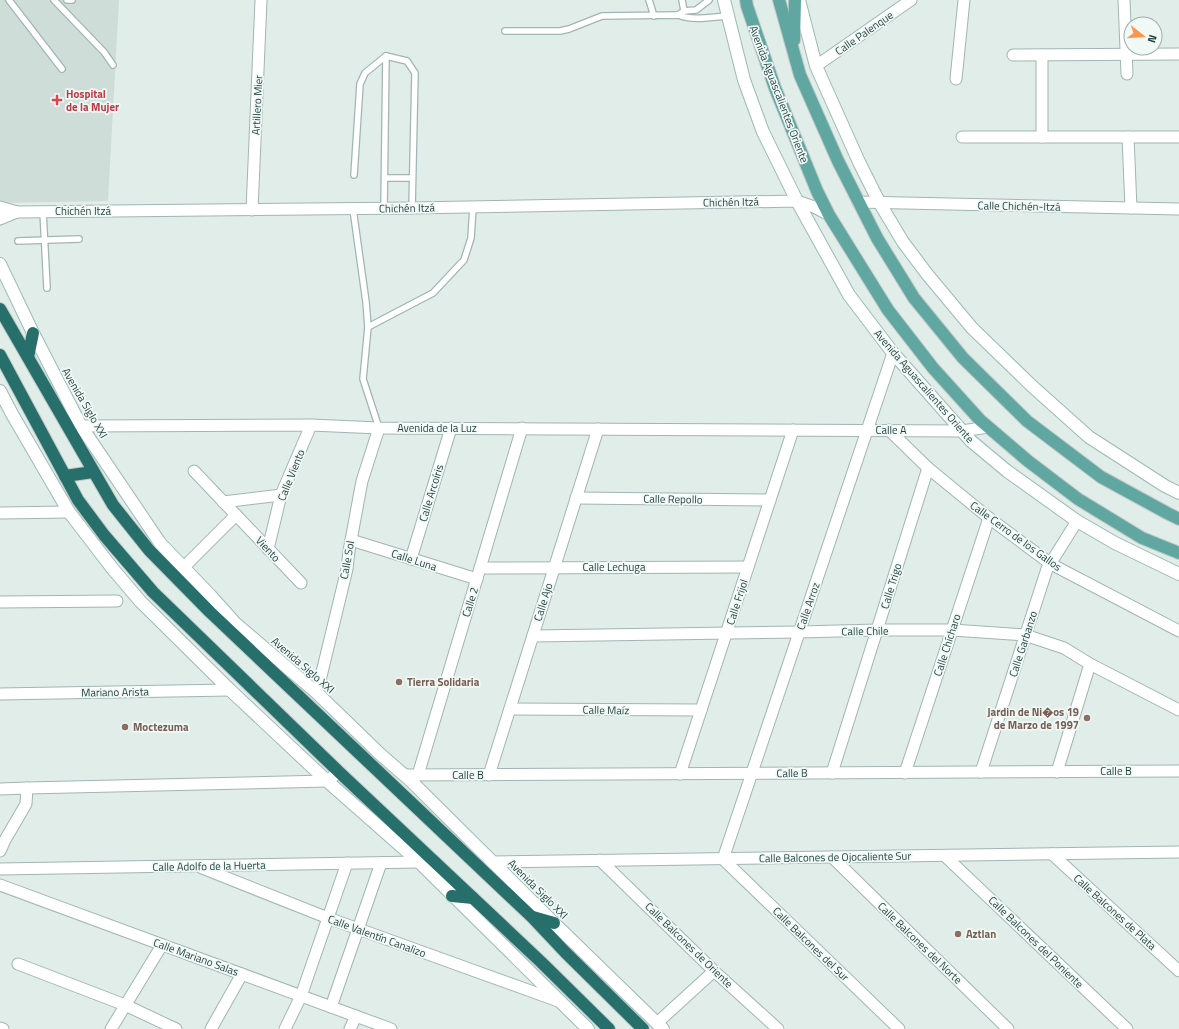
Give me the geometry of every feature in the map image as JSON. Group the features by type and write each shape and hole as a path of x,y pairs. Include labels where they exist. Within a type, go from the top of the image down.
{"highway":[{"path":"0,309 113,505 149,550 210,612 532,917 643,1029"},
{"path":"28,357 33,334"},
{"path":"0,355 78,500 104,535 153,592 339,772 541,962 609,1029"},
{"path":"65,476 93,472"},
{"path":"452,896 473,898"},
{"path":"532,917 554,923"}],"main road":[{"name":"Avenida Aguascalientes Oriente","path":"746,0 775,88 809,173 829,215 888,310 933,368 980,420 1028,461 1078,499 1142,538 1179,553"},
{"path":"779,0 800,75 838,161 877,238 914,298 963,358 1027,421 1108,481 1179,519"},
{"path":"794,53 795,0"}],"street":[{"name":"Artillero Mier","path":"252,210 261,0"},
{"name":"Avenida Aguascalientes Oriente","path":"724,0 744,80 763,132 797,200 849,295 893,353 971,441 1007,471 1077,521 1115,544 1179,574"},
{"path":"799,0 816,66 859,162 878,202 903,242 927,274 972,328 1033,386 1089,436 1165,486 1179,493"},
{"name":"Calle Palenque","path":"816,66 911,0"},
{"path":"956,80 964,0"},
{"path":"1124,0 1125,16"},
{"path":"1013,55 1123,54"},
{"path":"1163,54 1179,54"},
{"path":"1042,55 1042,137"},
{"path":"1126,56 1127,74"},
{"path":"962,137 1179,137"},
{"path":"1128,137 1130,208"},
{"name":"Chichén Itzá","path":"17,212 353,209 797,200"},
{"path":"797,200 829,215"},
{"name":"Calle Chichén-Itzá","path":"858,202 1179,209"},
{"path":"0,207 17,212"},
{"path":"0,219 17,212"},
{"name":"Avenida Siglo XXI","path":"0,264 33,334 81,426 160,543 235,623 317,693 380,754 405,775 660,1026"},
{"name":"Calle Arroz","path":"723,859 893,353"},
{"path":"0,390 69,512 112,568 140,601 230,690 327,781 419,862 588,1029"},
{"name":"Avenida de la Luz","path":"81,426 311,425 379,428 793,430"},
{"name":"Calle Viento","path":"268,549 281,495 311,425"},
{"name":"Calle A","path":"793,430 962,431 988,427"},
{"name":"Calle Sol","path":"317,693 347,569 362,481 379,428"},
{"name":"Calle Arcoíris","path":"411,559 451,428"},
{"name":"Calle 2","path":"418,775 522,428"},
{"name":"Calle Ajo","path":"489,775 598,428"},
{"name":"Calle Frijol","path":"680,774 793,430"},
{"name":"Calle Cerro de los Gallos","path":"888,430 928,468 988,518 1051,564 1179,631"},
{"name":"Calle Trigo","path":"832,773 928,468"},
{"name":"Viento","path":"194,471 301,584"},
{"path":"223,502 281,495"},
{"name":"Calle Repollo","path":"576,498 770,500"},
{"path":"0,520 0,513 69,512"},
{"path":"184,567 236,515"},
{"name":"Calle Chícharo","path":"905,773 988,518"},
{"name":"Calle Garbanzo","path":"982,772 1025,635 1048,569 1077,521"},
{"name":"Calle Luna","path":"351,540 477,580"},
{"name":"Calle Lechuga","path":"480,568 748,567"},
{"path":"0,602 117,601"},
{"name":"Calle Chile","path":"533,636 877,630 952,630 1025,635 1064,648 1090,664 1179,709"},
{"path":"1057,772 1090,664"},
{"name":"Mariano Arista","path":"0,694 230,690"},
{"name":"Calle Maíz","path":"510,709 701,710"},
{"name":"Calle B","path":"405,775 1179,771"},
{"path":"0,789 327,781 339,772"},
{"path":"0,851 26,804 27,788"},
{"path":"1174,852 1179,862"},
{"name":"Calle Balcones de Ojocaliente Sur","path":"492,862 1174,852"},
{"name":"Calle Balcones de Plata","path":"1052,854 1179,971"},
{"name":"Calle Balcones del Poniente","path":"945,856 1127,1029"},
{"name":"Calle Balcones del Norte","path":"832,857 1008,1029"},
{"name":"Calle Balcones del Sur","path":"723,859 899,1029"},
{"name":"Calle Balcones de Oriente","path":"600,860 714,971 778,1029"},
{"name":"Calle Adolfo de la Huerta","path":"0,869 419,862"},
{"path":"285,1029 301,996 347,863"},
{"path":"331,1007 381,863"},
{"name":"Calle Valentín Canalizo","path":"196,866 328,918 560,1002"},
{"name":"Calle Mariano Salas","path":"0,885 391,1029"},
{"path":"111,1029 162,945"},
{"path":"18,964 125,1005 176,1029"},
{"path":"660,1026 714,971"},
{"path":"210,1029 242,974"},
{"path":"350,1029 356,1016"}],"lane":[{"path":"10,0 62,69"},
{"path":"54,0 104,52 113,65"},
{"path":"67,0 72,0"},
{"path":"682,0 684,11"},
{"path":"678,15 684,11 696,10 709,0"},
{"path":"650,1 654,16"},
{"path":"505,31 560,31 602,16 678,15 686,18 697,19 728,16"},
{"path":"354,175 360,84 365,74 386,56"},
{"path":"384,208 386,56"},
{"path":"386,56 407,61 415,73 412,208"},
{"path":"385,178 412,178"},
{"path":"368,327 433,293 464,260 472,238 472,207"},
{"path":"353,209 368,327 363,379 379,428"},
{"path":"43,212 47,288"},
{"path":"18,241 80,239"}],"shaded area":[{"name":"Hospital de la Mujer","path":"0,0 119,0 108,201 0,202"}],"place":[{"name":"Hospital de la Mujer","path":"57,100"},
{"name":"Tierra Solidaria","path":"399,682"},
{"name":"Jardin de Ni�os 19 de Marzo de 1997","path":"1087,718"},
{"name":"Moctezuma","path":"125,727"},
{"name":"Aztlan","path":"958,934"}]}
